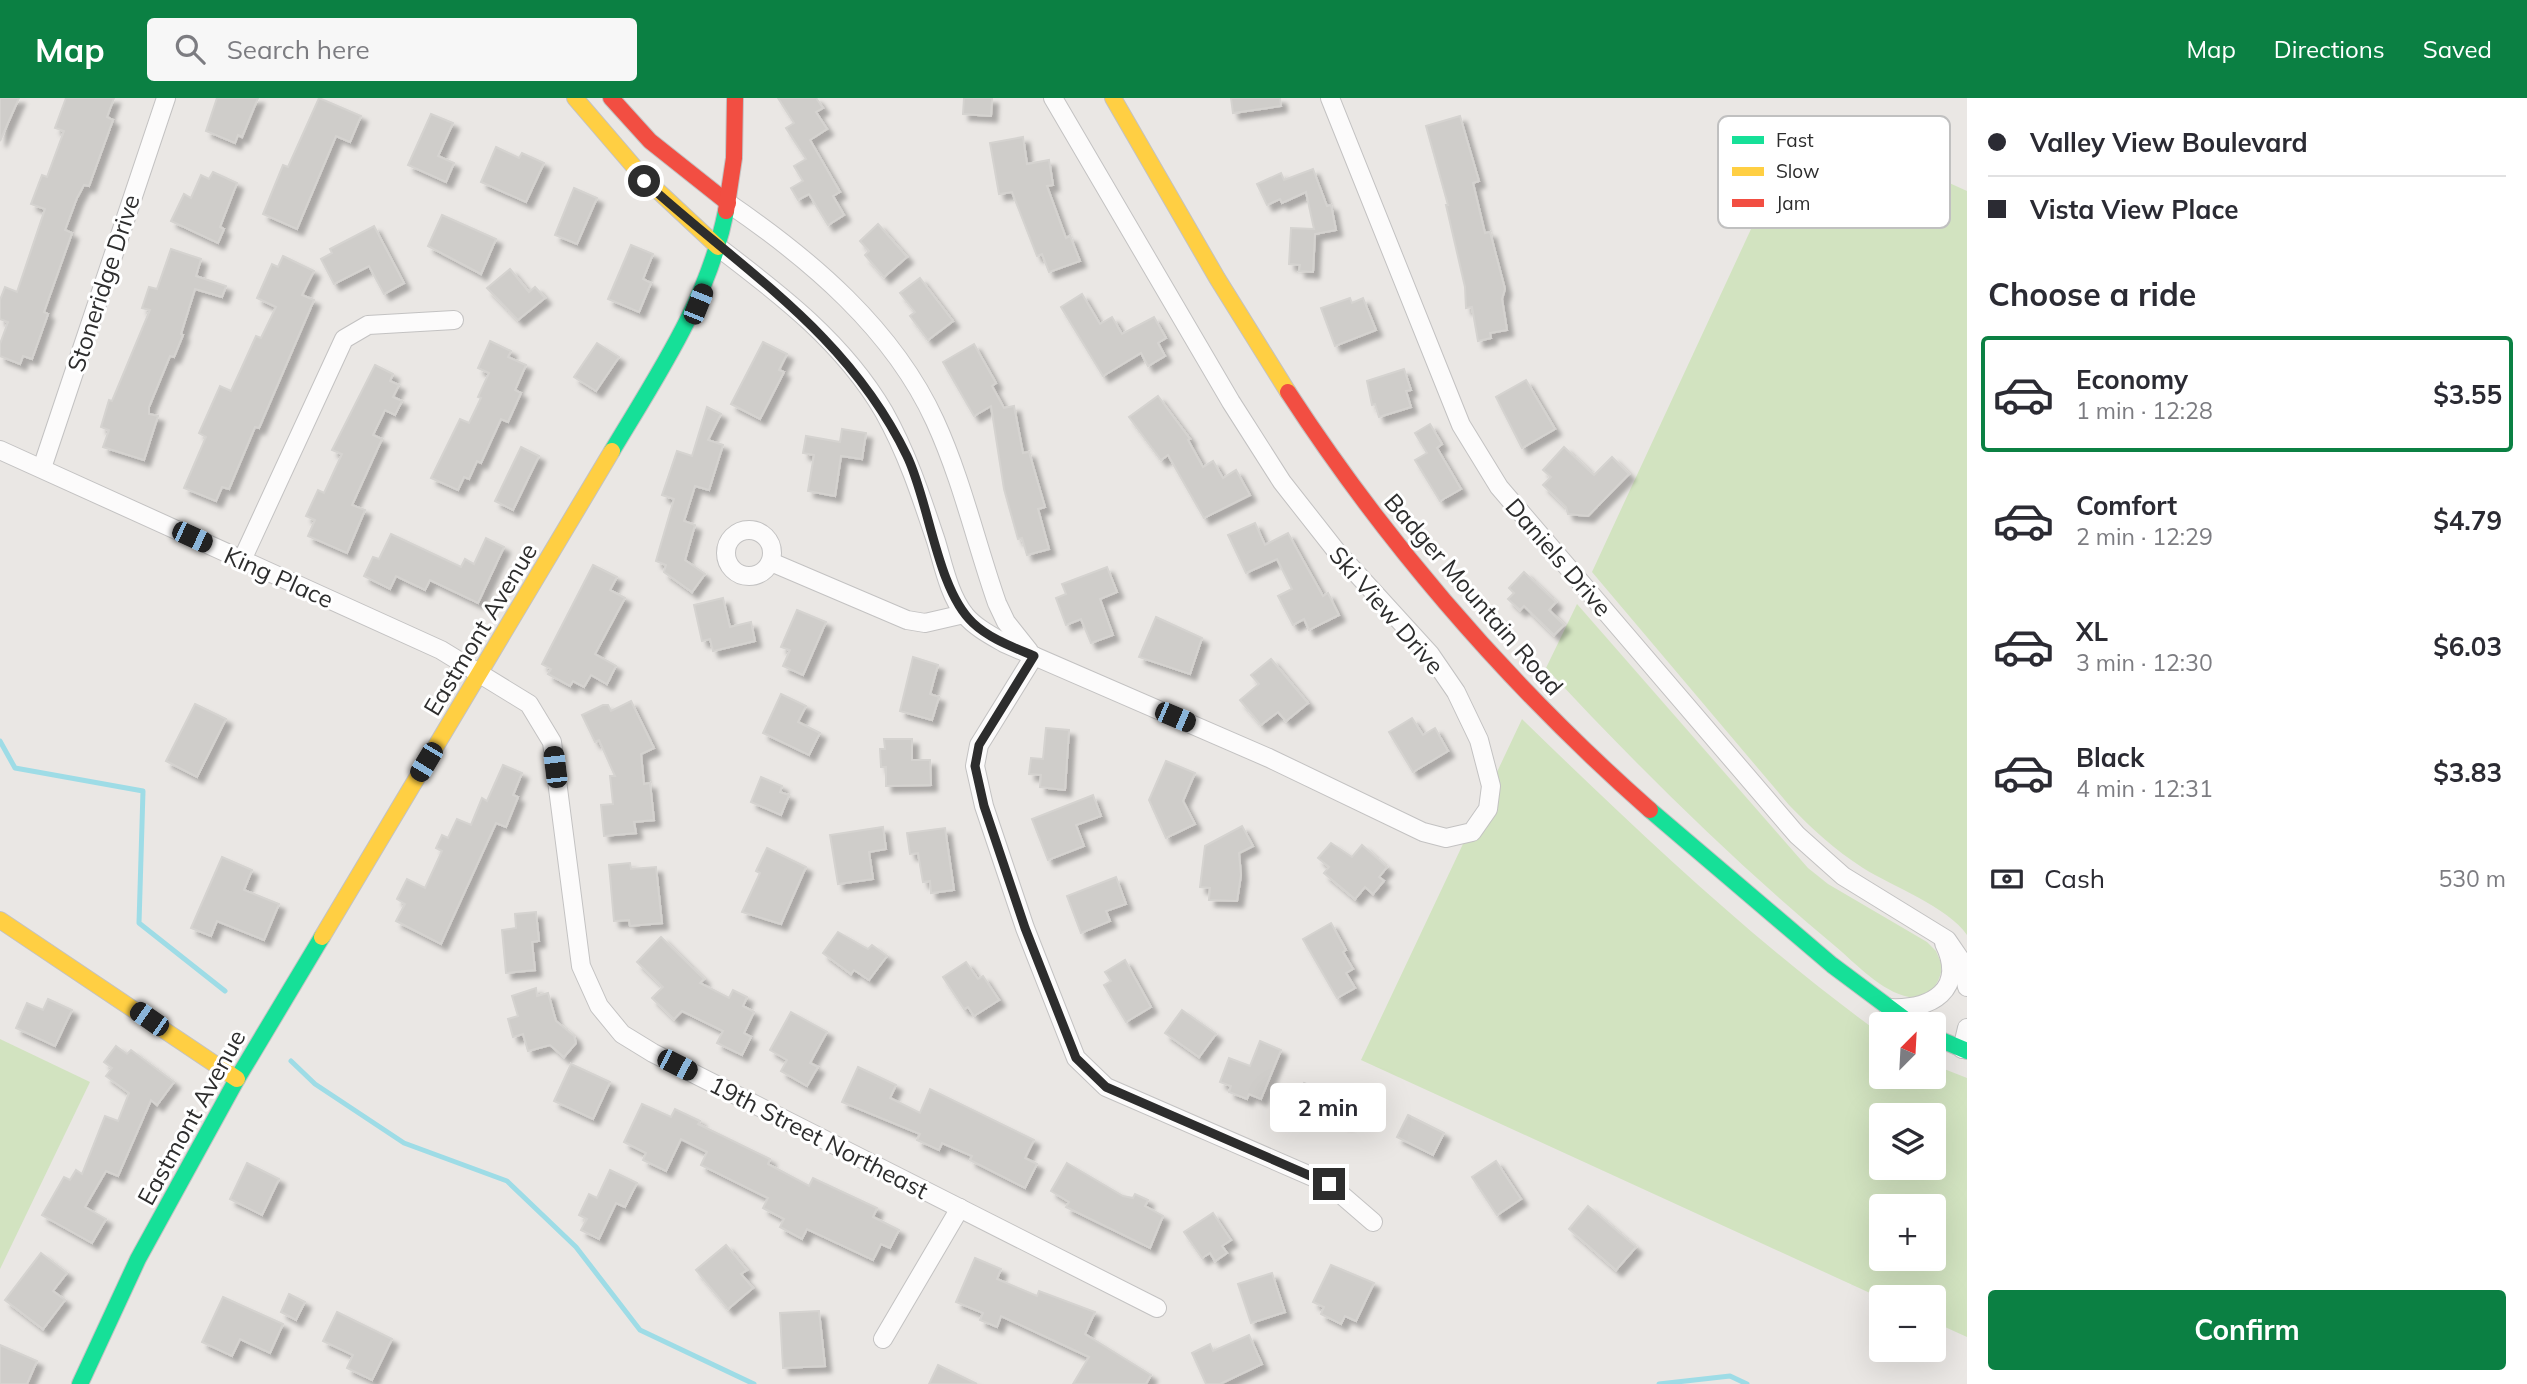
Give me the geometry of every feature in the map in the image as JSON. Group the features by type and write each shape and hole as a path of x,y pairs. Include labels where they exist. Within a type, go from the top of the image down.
{"main road":[{"path":"575,98 644,181 718,247"},
{"path":"611,98 650,141 728,203"},
{"name":"Eastmont Avenue","path":"80,1384 138,1259 237,1079 673,352 698,304 718,247 728,203 736,138 735,98"},
{"name":"Badger Mountain Road","path":"1113,98 1291,398 1373,513 1480,643 1595,763 1660,824 1894,1012"},
{"path":"0,920 237,1079"},
{"path":"1946,1042 1965,1050"}],"street":[{"name":"Stoneridge Drive","path":"42,468 166,98"},
{"name":"Ski View Drive","path":"964,614 988,634 1034,656 1269,758 1435,836 1457,838 1472,832 1488,809 1489,773 1479,740 1456,692 1430,654 1337,552 1283,482 1231,402 1053,98"},
{"name":"Daniels Drive","path":"1330,98 1461,425 1499,487 1797,835 1843,876 1954,946 1962,962 1967,987"},
{"path":"728,203 784,241 822,276 888,345 911,377 935,421 998,603 1015,635 1034,656 979,745 975,766 984,806 1025,928 1076,1058 1106,1087 1329,1184 1373,1223"},
{"path":"718,247 800,312 834,346 882,410 909,458 953,592 964,614 925,623 907,620 771,562"},
{"path":"242,560 344,339 368,325 454,320"},
{"name":"King Place","path":"0,450 441,650 481,672"},
{"name":"19th Street Northeast","path":"481,672 529,704 552,742 581,966 600,1006 622,1034 653,1053 1157,1308"},
{"name":"Daniels Drive","path":"1888,1008 1920,1008 1938,998 1945,988 1950,954 1936,934 1920,923"},
{"path":"1965,1050 1967,1028"},
{"path":"883,1339 960,1209"}],"green space":[{"path":"1950,183 1967,191 1967,935 1947,915 1853,861 1806,822 1592,572 1752,228 1950,228"},
{"path":"1577,604 1808,868 1828,884 1927,942 1936,951 1942,965 1933,989 1922,996 1909,997 1889,989 1860,968 1686,812 1546,668"},
{"path":"1522,719 1652,843 1741,923 1869,1025 1869,1089 1946,1089 1946,1070 1967,1078 1967,1337 1946,1327 1946,1285 1869,1285 1869,1293 1361,1060"},
{"path":"0,1039 90,1082 0,1269"}],"building":[{"path":"0,98 19,98 0,141"},
{"path":"66,98 114,98 107,117 113,120 89,186 84,185 65,230 72,233 44,312 48,314 32,359 23,356 20,364 0,356 0,344 8,322 0,319 0,300 5,287 17,292 45,209 31,204 42,175 47,177 64,131 55,128"},
{"path":"217,98 258,98 242,137 238,135 235,143 206,131"},
{"path":"319,98 361,116 350,142 336,136 297,229 263,214 283,165 288,167"},
{"path":"778,98 816,98 823,108 816,112 827,129 810,140 840,192 833,196 844,215 828,225 809,194 798,200 791,188 803,181 794,166 806,159 786,128 794,123"},
{"path":"964,98 992,98 991,116 963,114"},
{"path":"1231,98 1280,98 1281,106 1233,113"},
{"path":"431,114 453,123 438,156 454,163 446,182 408,165"},
{"path":"1460,116 1479,181 1473,183 1485,233 1490,232 1505,289 1502,299 1507,330 1490,333 1491,338 1478,341 1472,307 1466,308 1465,287 1448,205 1426,126"},
{"path":"1023,137 1027,164 1049,160 1053,185 1047,186 1066,238 1070,236 1080,261 1049,272 1042,254 1037,256 1012,192 999,194 990,143"},
{"path":"496,147 519,158 522,153 544,163 526,202 481,182"},
{"path":"1313,169 1327,206 1331,205 1336,230 1315,234 1313,272 1299,271 1300,265 1289,264 1291,228 1314,229 1306,192 1282,203 1280,199 1267,205 1257,184 1281,173 1284,180"},
{"path":"213,172 237,183 220,227 224,229 218,243 171,221 184,194 191,198 201,175 209,179"},
{"path":"574,188 597,198 577,244 555,235"},
{"path":"442,215 496,239 481,274 428,246"},
{"path":"878,224 907,257 884,277 865,255 869,251 860,241"},
{"path":"374,226 404,283 384,294 369,266 334,284 321,259 332,253 330,249"},
{"path":"631,245 653,254 643,279 651,283 639,312 608,299"},
{"path":"171,249 201,259 196,276 226,286 222,297 195,289 181,334 183,335 174,357 170,356 149,407 149,414 158,416 144,460 103,447 109,430 101,427 109,400 112,401 150,310 142,308 149,287 157,289"},
{"path":"283,256 314,271 302,295 314,300 259,428 255,427 229,489 222,487 216,501 184,488 206,437 199,433 220,386 231,391 256,336 261,338 276,307 257,298 272,264 278,267"},
{"path":"510,269 529,292 535,287 545,298 518,320 487,288"},
{"path":"920,278 953,321 928,340 910,316 915,312 900,293"},
{"path":"1082,294 1100,324 1112,317 1122,334 1154,317 1166,338 1158,343 1165,356 1148,366 1141,353 1103,376 1061,307"},
{"path":"1350,298 1352,303 1363,298 1376,330 1335,346 1321,308"},
{"path":"490,341 511,351 508,357 526,365 515,390 521,393 508,422 501,419 481,463 477,461 469,479 464,477 458,490 431,478 460,419 469,423 481,398 478,397 489,373 478,368"},
{"path":"763,342 787,354 779,370 784,372 760,419 731,404"},
{"path":"597,343 619,357 596,391 574,377"},
{"path":"974,344 996,383 992,386 1004,408 1014,406 1023,453 1029,452 1045,507 1038,509 1049,549 1027,555 1022,538 1018,539 1004,489 991,406 974,416 943,362"},
{"path":"375,365 393,374 390,381 399,385 393,397 402,401 395,415 385,410 373,435 382,439 352,505 365,510 347,553 308,536 315,520 306,516 318,490 324,493 342,454 332,450"},
{"path":"1404,369 1411,390 1406,391 1411,407 1379,417 1375,404 1372,405 1367,381"},
{"path":"1526,380 1555,429 1522,448 1496,397"},
{"path":"1158,396 1190,439 1188,440 1203,467 1213,461 1223,478 1236,470 1250,495 1204,518 1168,455 1161,460 1129,417"},
{"path":"707,407 721,414 708,440 723,445 709,490 695,486 684,521 695,525 685,560 705,574 692,592 664,572 666,565 656,561 674,499 662,495 677,451 692,456"},
{"path":"1430,424 1442,444 1437,448 1461,489 1440,501 1415,460 1427,453 1415,433"},
{"path":"842,429 866,433 862,459 841,456 835,496 808,491 814,455 803,453 806,436 840,442"},
{"path":"521,447 539,456 513,510 495,501"},
{"path":"1564,447 1594,475 1612,457 1629,474 1588,516 1568,514 1566,507 1543,485 1551,477 1543,470"},
{"path":"1255,523 1265,545 1288,533 1323,596 1328,593 1339,615 1309,630 1304,619 1293,625 1278,596 1292,589 1277,559 1246,573 1228,535"},
{"path":"391,534 461,567 465,559 474,564 486,538 504,547 478,603 430,580 425,590 396,576 390,589 364,576 373,557 379,559"},
{"path":"593,565 617,577 610,590 625,598 595,654 616,666 607,684 591,675 584,687 573,681 570,686 548,674 551,669 542,664"},
{"path":"1107,567 1117,592 1100,599 1113,635 1091,643 1081,619 1066,625 1056,598 1066,594 1062,584"},
{"path":"1524,572 1556,602 1549,610 1564,625 1554,635 1524,606 1520,610 1508,599 1514,593 1509,588"},
{"path":"723,598 730,627 751,622 755,641 713,651 710,639 702,641 694,605"},
{"path":"797,610 826,622 803,675 783,666 790,650 781,647"},
{"path":"1156,617 1202,638 1190,674 1139,657"},
{"path":"913,657 938,665 930,694 939,697 932,720 900,711"},
{"path":"1271,659 1308,703 1286,721 1278,712 1261,725 1240,700 1259,684 1251,675"},
{"path":"781,694 806,706 798,722 820,733 809,755 763,733"},
{"path":"631,701 654,748 641,754 644,784 650,783 654,820 634,822 636,833 604,836 601,805 613,804 610,776 615,776 599,740 595,742 582,715 603,705 608,705 611,711"},
{"path":"195,704 226,719 197,777 166,761"},
{"path":"1412,718 1423,735 1435,728 1448,751 1413,772 1389,732"},
{"path":"1046,728 1069,730 1065,790 1040,787 1041,775 1029,774 1031,758 1043,759"},
{"path":"884,739 912,739 912,760 930,760 931,785 886,786 886,767 881,767 880,749 885,749"},
{"path":"1166,761 1195,773 1183,801 1195,824 1166,838 1149,800"},
{"path":"503,765 522,773 513,795 518,797 506,827 496,823 441,944 396,921 405,904 397,899 407,879 425,888 442,851 436,848 442,835 448,838 457,819 471,825 482,798 487,801"},
{"path":"761,777 782,786 780,792 789,795 781,815 751,802"},
{"path":"1093,795 1101,816 1076,825 1084,846 1048,860 1032,819"},
{"path":"1242,826 1253,846 1239,853 1241,875 1237,901 1209,900 1210,888 1200,887 1205,846"},
{"path":"883,827 886,849 869,852 873,879 838,884 830,835"},
{"path":"945,828 954,890 931,893 930,881 923,882 918,853 910,854 907,833"},
{"path":"1331,843 1352,857 1362,845 1387,867 1379,877 1384,881 1373,894 1365,887 1355,899 1324,873 1329,867 1318,858"},
{"path":"767,848 806,867 781,924 742,912 760,873 756,871"},
{"path":"222,857 252,870 244,890 279,904 264,940 217,921 211,936 191,928"},
{"path":"630,863 631,869 656,867 662,923 630,926 629,920 614,921 609,865"},
{"path":"1116,877 1126,904 1106,911 1110,921 1081,933 1067,896"},
{"path":"536,912 539,941 532,942 535,970 506,973 502,930 516,928 515,914"},
{"path":"1331,923 1346,950 1343,952 1353,969 1346,973 1355,988 1337,998 1303,939"},
{"path":"838,932 868,949 872,945 887,956 869,980 854,970 851,974 823,953"},
{"path":"661,937 704,979 700,983 729,998 733,990 747,997 743,1006 754,1012 744,1033 751,1037 742,1055 717,1043 723,1031 682,1011 674,1019 652,998 663,987 637,962"},
{"path":"1125,960 1151,1007 1126,1022 1104,985 1111,981 1105,972"},
{"path":"966,962 978,979 983,976 999,1000 974,1016 968,1007 964,1009 943,977"},
{"path":"536,988 537,996 548,993 556,1021 574,1036 576,1043 564,1057 550,1045 528,1051 523,1034 513,1037 508,1019 518,1016 512,996"},
{"path":"48,999 72,1010 55,1046 16,1028 27,1003 43,1010"},
{"path":"1182,1010 1216,1034 1199,1057 1165,1033"},
{"path":"791,1012 827,1032 810,1063 818,1067 807,1086 781,1071 787,1060 770,1050"},
{"path":"1260,1041 1281,1050 1261,1099 1249,1094 1247,1099 1229,1092 1231,1086 1220,1082 1229,1058 1250,1066"},
{"path":"116,1046 127,1054 131,1050 174,1082 157,1105 151,1100 118,1176 106,1171 85,1207 106,1219 92,1243 42,1215 64,1177 70,1180 76,1170 82,1174 105,1116 118,1121 129,1093 106,1076 112,1068 104,1062"},
{"path":"571,1064 610,1082 593,1119 554,1101"},
{"path":"858,1067 896,1085 890,1098 920,1113 930,1089 1034,1140 1025,1158 1037,1164 1025,1188 970,1160 972,1156 942,1143 939,1150 917,1140 920,1134 842,1102"},
{"path":"1304,1083 1354,1104 1346,1123 1331,1116 1329,1121 1295,1106"},
{"path":"642,1104 671,1117 675,1109 700,1121 698,1124 770,1159 768,1164 809,1186 813,1178 877,1208 873,1217 899,1230 890,1248 881,1244 873,1260 807,1229 802,1239 780,1227 784,1219 763,1208 768,1198 701,1165 707,1152 681,1139 666,1171 643,1160 646,1153 624,1142"},
{"path":"1408,1115 1444,1133 1433,1155 1397,1137"},
{"path":"1496,1161 1521,1199 1497,1215 1472,1177"},
{"path":"247,1163 279,1179 262,1215 230,1199"},
{"path":"1067,1163 1123,1196 1133,1198 1135,1194 1148,1200 1145,1206 1163,1216 1150,1248 1066,1207 1069,1202 1051,1191"},
{"path":"610,1170 637,1183 625,1207 616,1203 599,1239 581,1230 587,1219 579,1215 589,1194 597,1198"},
{"path":"1588,1206 1636,1247 1616,1270 1569,1229"},
{"path":"1213,1213 1231,1240 1222,1246 1227,1253 1215,1261 1210,1253 1202,1258 1184,1232"},
{"path":"726,1245 747,1270 741,1274 753,1288 728,1309 696,1270"},
{"path":"41,1253 67,1273 53,1291 65,1300 43,1329 5,1300"},
{"path":"975,1258 1001,1269 997,1279 1037,1296 1039,1291 1095,1312 1085,1334 1151,1375 1146,1384 1073,1384 1089,1357 1001,1316 997,1327 980,1320 983,1313 956,1302"},
{"path":"1331,1265 1374,1283 1356,1321 1345,1316 1341,1324 1321,1314 1324,1307 1313,1302"},
{"path":"1272,1273 1285,1312 1251,1323 1238,1284"},
{"path":"289,1294 305,1302 296,1320 281,1312"},
{"path":"223,1297 283,1324 270,1353 240,1339 232,1356 202,1342"},
{"path":"819,1311 825,1366 783,1368 780,1313"},
{"path":"337,1312 392,1339 372,1380 347,1368 353,1355 323,1341"},
{"path":"1249,1335 1262,1364 1220,1384 1206,1384 1192,1353 1210,1344 1213,1351"},
{"path":"0,1345 37,1361 27,1384 0,1384"},
{"path":"938,1365 977,1384 929,1384"}],"waterway":[{"path":"0,741 15,768 143,791 139,923 225,991"},
{"path":"291,1061 315,1084 404,1143 507,1181 576,1247 640,1330 754,1384"},
{"path":"1659,1384 1730,1376 1747,1384"}],"traffic: fast":[{"path":"612,451 680,336 707,276 726,211"},
{"path":"1650,810 1832,965 1895,1012"},
{"path":"80,1384 138,1259 237,1079 322,937"},
{"path":"1946,1042 1967,1051"}],"traffic: slow":[{"path":"575,98 642,176 718,247"},
{"path":"1113,98 1217,278 1288,392"},
{"path":"322,937 612,451"},
{"path":"0,920 237,1079"}],"traffic: jam":[{"path":"611,98 650,141 728,203"},
{"path":"726,211 734,158 735,98"},
{"path":"1288,392 1368,506 1455,613 1549,715 1650,810"}],"route":[{"path":"644,181 718,247 800,312 858,375 882,410 909,458 953,592 964,614 988,634 1034,656 1022,680 984,735 976,755 975,766 984,806 1025,928 1065,1038 1076,1058 1087,1072 1106,1087 1329,1184"}]}
